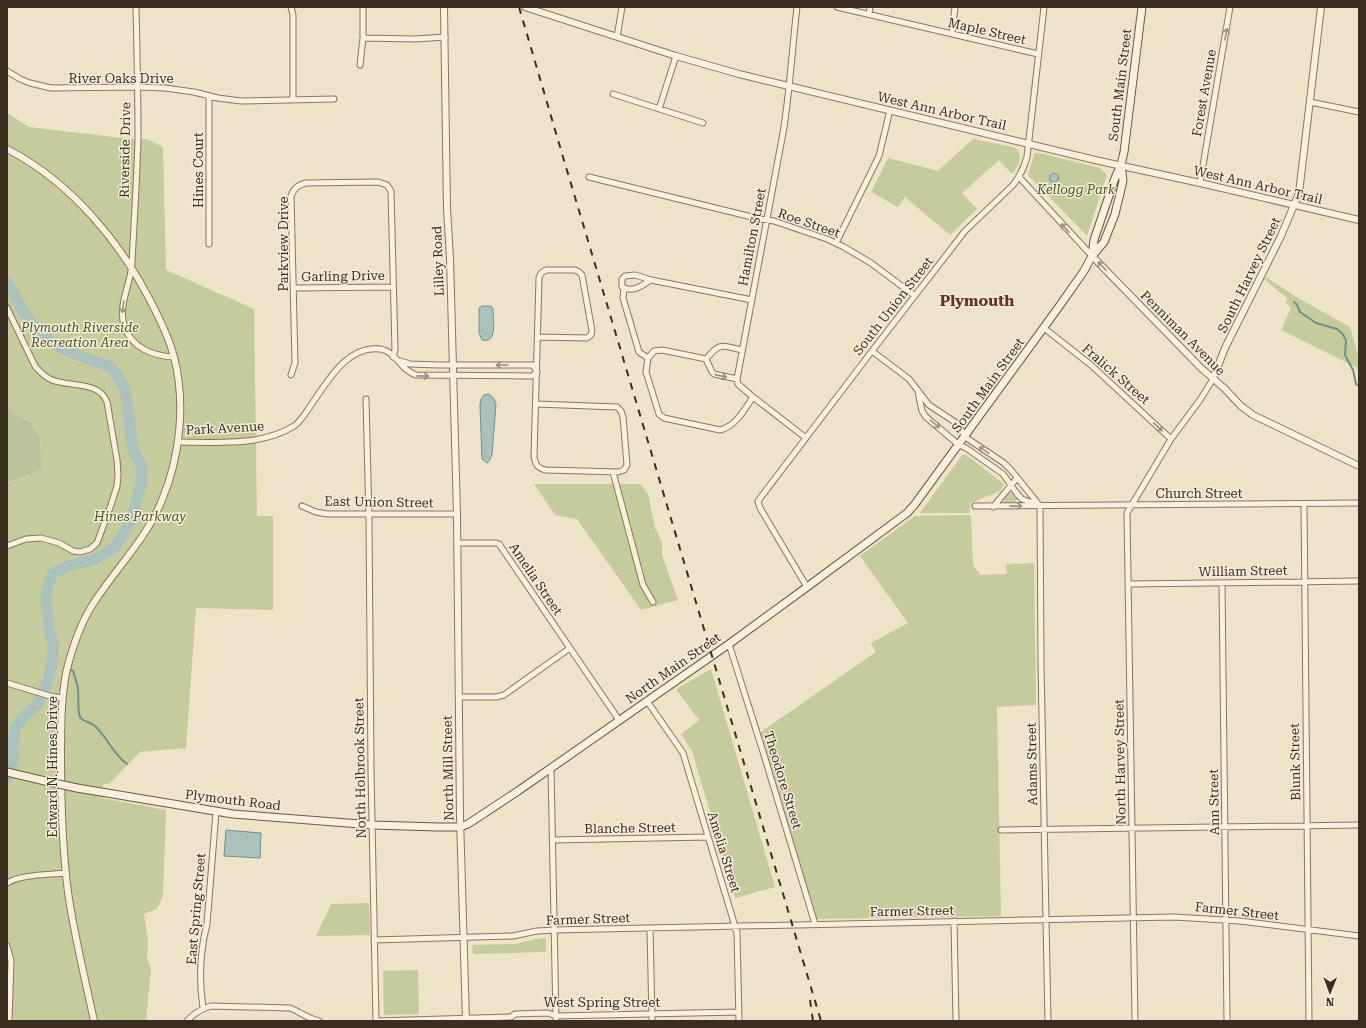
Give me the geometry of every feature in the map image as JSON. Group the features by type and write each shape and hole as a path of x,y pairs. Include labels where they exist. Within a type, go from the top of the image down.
{"main road":[{"name":"South Main Street","path":"1092,256 1094,240 1115,178 1121,165 1124,152 1142,7"},
{"name":"South Main Street","path":"895,521 915,504 1044,328 1084,271 1092,256 1104,242 1114,214 1123,181 1121,165"},
{"name":"North Main Street","path":"460,827 468,824 551,768 729,644 895,521"},
{"name":"Plymouth Road","path":"7,772 78,788 216,812 263,817 372,824 460,827"}],"street":[{"name":"Riverside Drive","path":"136,7 138,140 132,269 122,315 125,327 131,338 142,350 154,355 174,357"},
{"path":"291,7 293,15 294,100"},
{"path":"360,64 363,38 363,7"},
{"name":"Lilley Road","path":"444,7 447,208 450,258 457,514"},
{"name":"West Ann Arbor Trail","path":"525,7 724,70 1294,206 1359,220"},
{"path":"617,37 622,7"},
{"name":"Hamilton Street","path":"737,380 783,133 797,7"},
{"name":"Maple Street","path":"837,7 1038,54"},
{"path":"869,14 870,7"},
{"path":"952,34 955,7"},
{"name":"South Union Street","path":"807,587 758,506 759,498 965,231 1013,185 1019,177 1025,164 1044,7"},
{"name":"Forest Avenue","path":"1200,183 1230,7"},
{"name":"South Harvey Street","path":"1132,505 1171,439 1200,400 1213,379 1225,348 1281,236 1299,194 1321,7"},
{"path":"363,38 415,39 445,37"},
{"path":"659,109 676,56"},
{"name":"River Oaks Drive","path":"7,71 30,83 52,88 137,87 178,89 241,101 334,99"},
{"path":"612,94 703,123"},
{"name":"Hines Court","path":"208,244 209,96"},
{"path":"1310,102 1359,112"},
{"path":"836,243 879,156 890,110"},
{"name":"Edward N. Hines Drive","path":"7,149 33,164 71,194 106,232 132,269 148,294 169,340 177,372 180,402 178,442 174,463 162,500 153,520 96,600 82,624 70,658 62,698 61,796 66,873 73,918 94,1021"},
{"name":"Roe Street","path":"589,177 767,220 836,243 859,255 915,296"},
{"name":"Penniman Avenue","path":"1019,177 1092,256 1201,368 1241,406 1253,415 1359,466"},
{"name":"Parkview Drive","path":"291,375 295,363 291,196 296,187 306,183 378,182 387,185 391,191 395,350 393,357"},
{"path":"536,404 617,407 621,411 623,417 627,465 624,470 613,472 546,470 539,468 536,464 534,456 539,278 541,273 546,270 575,270 579,272 582,275 592,331 591,335 587,338 538,337"},
{"path":"648,358 639,352 623,298 624,288 622,287 622,279 625,276 635,275 651,280 752,300"},
{"path":"624,288 632,290 651,280"},
{"name":"Garling Drive","path":"294,288 393,287"},
{"path":"7,308 35,366 43,374 58,382 98,390 104,395 107,402 118,467 116,486 111,505 99,540 94,546 85,551 73,551 59,543 34,538 18,541 7,546"},
{"name":"Fralick Street","path":"1044,328 1091,366 1171,439"},
{"path":"706,359 718,347 722,346 742,350"},
{"name":"Park Avenue","path":"178,442 259,440 276,435 295,425 301,419 338,368 350,358 368,349 383,349 389,352 399,361 406,371 416,375 532,376 537,372"},
{"path":"706,359 662,350 654,351 648,358 646,372 659,414 664,418 720,430 728,428 733,424 753,397"},
{"name":"Church Street","path":"872,351 909,379 929,405 958,424 965,437 1004,463 1040,506"},
{"path":"706,359 714,374 737,380 738,384 753,397 806,438"},
{"path":"399,361 410,364 533,365 537,372"},
{"name":"Church Street","path":"918,391 922,411 926,417 959,445 966,448 1003,474 1022,499 1040,506"},
{"name":"North Holbrook Street","path":"366,399 369,515 370,770 376,1021"},
{"path":"613,472 643,584 653,602"},
{"path":"993,506 1017,478"},
{"name":"Church Street","path":"975,506 1359,503"},
{"name":"Blunk Street","path":"1304,504 1308,1021"},
{"name":"North Harvey Street","path":"1132,505 1127,513 1135,1021"},
{"name":"East Union Street","path":"302,506 316,512 327,514 457,514"},
{"name":"Adams Street","path":"1040,506 1041,664 1048,1021"},
{"name":"North Mill Street","path":"457,514 460,827 466,1019"},
{"name":"Amelia Street","path":"458,543 496,542 499,544 619,720"},
{"name":"William Street","path":"1128,584 1359,581"},
{"name":"Ann Street","path":"1222,583 1227,1021"},
{"name":"Theodore Street","path":"729,644 815,924"},
{"path":"458,698 496,697 504,695 570,648"},
{"path":"7,683 50,696 62,698"},
{"name":"Amelia Street","path":"647,701 683,753 735,926 737,933 739,1021"},
{"path":"551,768 556,1019"},
{"name":"East Spring Street","path":"203,1008 201,996 202,963 204,937 207,924 216,812"},
{"path":"1001,830 1359,825"},
{"name":"Blanche Street","path":"552,840 708,837"},
{"path":"7,883 26,877 66,873"},
{"name":"Farmer Street","path":"374,940 513,936 537,931 554,930 1179,917 1226,920 1359,936"},
{"path":"954,921 956,1021"},
{"path":"650,928 652,1021"},
{"path":"7,946 11,961 9,1021"},
{"path":"187,1021 192,1015 203,1008 211,1006 290,1008 319,1021"},
{"name":"West Spring Street","path":"466,1019 511,1017 515,1014 548,1013 556,1019 652,1014 739,1012"},
{"path":"376,1021 466,1019"}],"green space":[{"name":"Hines Parkway","path":"7,113 29,127 131,139 147,139 163,147 166,270 254,309 257,516 273,516 273,610 196,608 186,748 140,752 109,784 103,784 103,798 166,810 163,895 157,909 144,914 148,942 147,958 151,969 146,1021 7,1021 7,483 42,469 40,438 29,421 12,412 7,401"},
{"path":"973,139 1013,147 1019,152 1020,159 1012,174 999,160 962,193 977,209 950,235 905,197 898,207 871,192 888,158 938,171"},
{"name":"Kellogg Park","path":"1035,153 1100,168 1107,175 1087,236 1028,175"},
{"path":"1266,277 1298,298 1350,327 1359,359 1359,372 1356,367 1281,330 1291,308 1286,303 1288,299 1264,279"},
{"path":"7,401 12,412 29,421 40,438 42,469 7,483"},
{"path":"963,454 1004,484 1000,491 971,503 969,513 920,513"},
{"path":"534,484 640,484 648,494 655,528 662,543 662,555 678,600 641,610 577,519 555,515"},
{"path":"1009,492 1013,493 1017,499 1016,502 1004,503 1004,499"},
{"path":"971,515 973,565 980,575 1007,574 1006,564 1034,563 1036,705 997,707 1001,916 816,919 761,732 876,652 871,643 908,623 860,556 915,516"},
{"path":"711,669 775,887 735,898 692,751 681,734 699,720 676,689"},
{"path":"369,903 370,935 316,936 331,904"},
{"path":"546,938 546,952 473,954 472,945 515,944"},
{"path":"418,970 419,1014 384,1015 383,971"}],"water":[{"path":"1054,173 1059,178 1054,183 1049,178"},
{"path":"482,306 491,306 493,309 494,330 493,335 487,340 482,340 479,333 479,308"},
{"path":"488,394 493,398 496,404 492,454 487,463 482,459 480,405 481,399 484,395"},
{"path":"226,830 261,833 260,858 224,856"}],"waterway":[{"path":"7,282 22,309 37,331 59,347 109,366 116,374 124,387 133,450 142,466 141,485 131,521 115,547 95,559 71,565 53,573 46,596 48,623 53,645 52,665 44,693 37,705 22,718 15,730 13,749 14,759 7,778"},
{"path":"1294,302 1300,312 1316,323 1337,329 1342,333 1346,340 1345,355 1353,370 1356,384 1359,386"},
{"path":"71,670 73,671 78,687 80,717 95,726 122,760 127,764"}],"railway":[{"path":"519,7 821,1021"},
{"path":"810,1000 813,1021"}],"district":[{"name":"Plymouth","path":"977,301"}],"park label":[{"name":"Plymouth Riverside Recreation Area","path":"80,334"}]}
